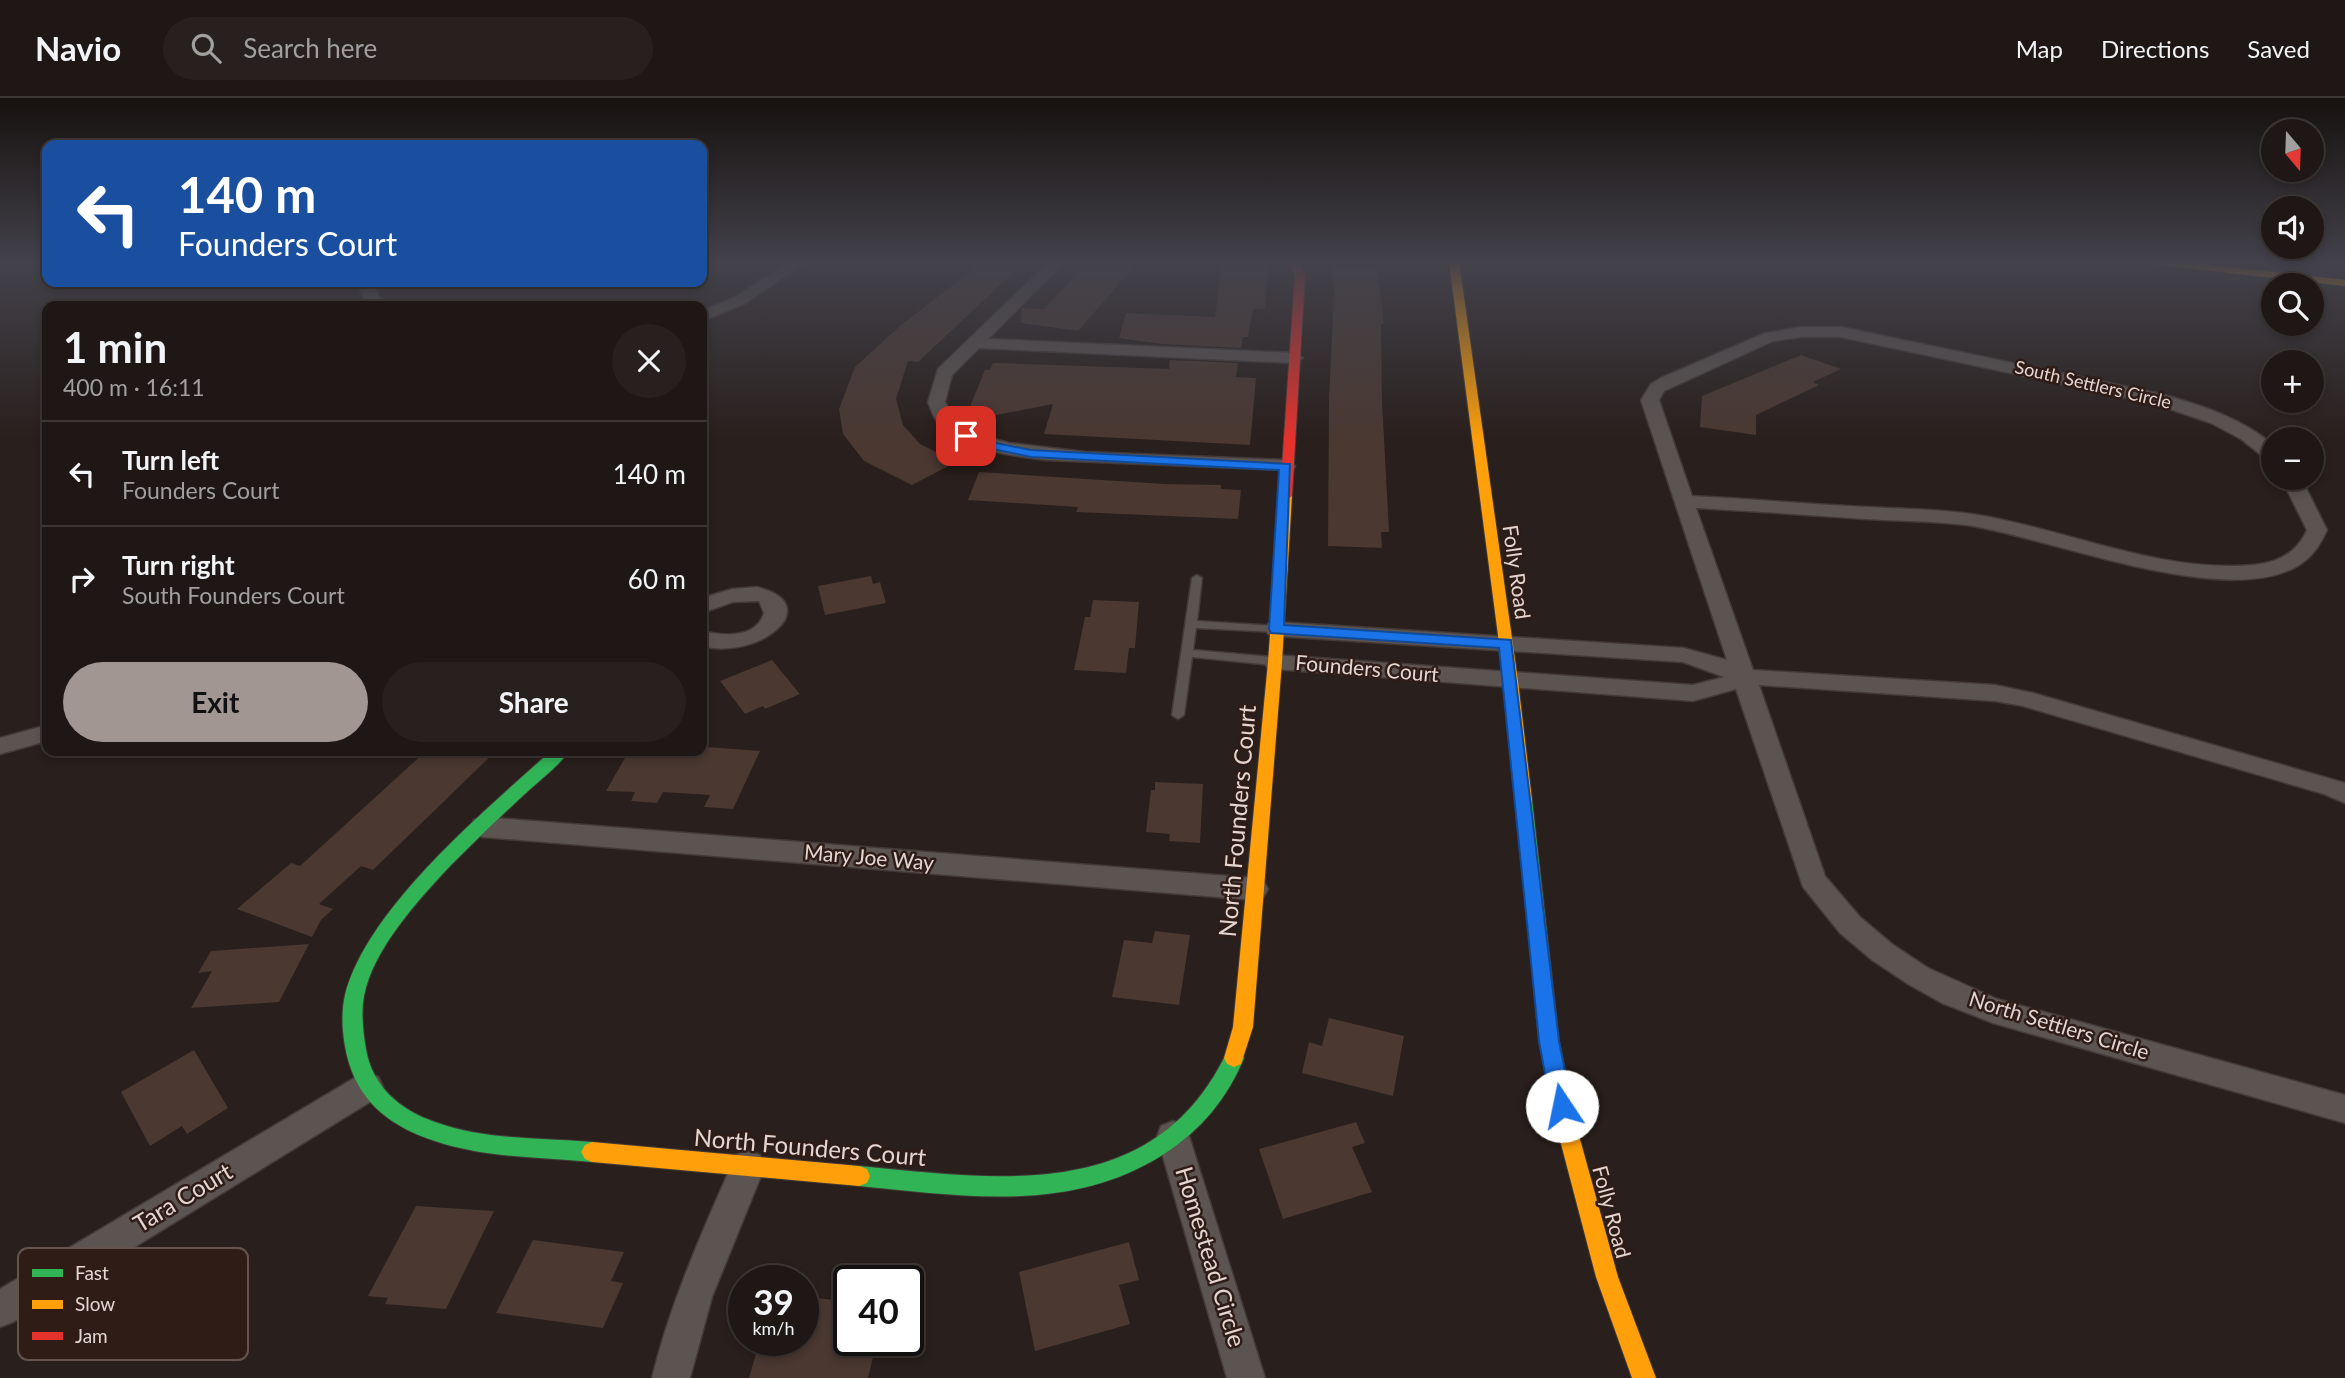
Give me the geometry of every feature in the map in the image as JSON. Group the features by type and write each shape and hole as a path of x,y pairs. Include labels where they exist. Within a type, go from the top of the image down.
{"street":[{"path":"996,322 944,373 937,386 936,404 943,416 955,428 987,444 1031,454 1286,466"},
{"path":"1276,629 1297,322"},
{"name":"Folly Road","path":"1462,322 1511,681 1554,1067 1566,1127 1608,1277 1644,1378"},
{"name":"South Settlers Circle","path":"1744,677 1650,400 1657,388 1769,337 1801,332 1861,335 2155,398 2183,406 2231,427 2261,447"},
{"path":"974,343 1295,358"},
{"path":"1686,501 1961,519 2020,530 2162,565 2205,571 2250,572 2267,570 2294,561 2313,542 2317,530 2297,490"},
{"path":"707,603 715,598 747,593 772,601 776,610 774,619 766,629 753,637 720,643 707,639"},
{"name":"Founders Court","path":"1506,643 1276,629 1275,662 1511,681"},
{"path":"1506,643 1684,655 1713,663 1744,677 1995,693 2025,699 2320,784 2345,794"},
{"name":"North Founders Court","path":"556,756 401,911 368,960 355,991 353,1026 356,1060 367,1087 377,1100 410,1123 452,1137 1009,1189 1060,1186 1108,1173 1152,1151 1173,1136 1209,1101 1231,1065 1243,1027 1275,662"},
{"path":"1511,681 1693,693 1719,688 1744,677"},
{"name":"North Settlers Circle","path":"1744,677 1813,880 1850,925 1882,952 1918,976 1993,1010 2345,1109"},
{"path":"0,746 42,734"},
{"name":"Mary Joe Way","path":"483,827 1254,889"},
{"name":"Tara Court","path":"101,1248 367,1087"},
{"name":"Homestead Circle","path":"1173,1136 1246,1378"},
{"path":"671,1378 676,1353 694,1302 748,1166"},
{"name":"Tara Court","path":"0,1309 18,1298"}],"lane":[{"path":"1178,715 1197,578"},
{"path":"1192,624 1276,629"},
{"path":"1186,653 1275,662"}],"building":[{"path":"905,322 961,322 918,362 908,361 896,399 903,425 920,444 956,462 912,485 864,461 843,434 839,409 855,367"},
{"path":"1021,322 1086,322 1078,331"},
{"path":"1124,322 1251,322 1248,337 1243,337 1241,348 1162,344 1119,338"},
{"path":"1333,322 1384,322 1381,324 1382,401 1389,532 1381,532 1382,548 1328,546"},
{"path":"1801,355 1841,369 1813,382 1819,385 1756,415 1756,435 1700,427 1702,396"},
{"path":"1170,360 1238,363 1236,377 1256,378 1250,445 1044,434 1053,404 991,416 985,406 969,409 985,370 990,370 993,363 1169,369"},
{"path":"979,472 1221,485 1221,489 1241,490 1238,519 1076,512 1078,507 968,500"},
{"path":"871,576 873,584 880,582 886,603 825,615 818,586"},
{"path":"1093,600 1139,602 1135,648 1129,648 1126,673 1074,670 1085,617 1090,617"},
{"path":"772,660 800,694 765,709 763,706 745,714 720,681"},
{"path":"707,747 760,751 733,809 704,807 710,795 663,792 657,803 631,801 635,792 606,791 626,756 707,756"},
{"path":"421,756 491,756 373,870 361,866 319,904 333,909 321,920 312,937 237,909 291,863 300,866"},
{"path":"1155,782 1203,784 1200,843 1169,841 1170,834 1146,832 1151,790 1155,790"},
{"path":"1155,931 1190,935 1179,1005 1112,997 1124,940 1152,943"},
{"path":"309,944 279,1002 191,1008 212,971 198,973 211,951"},
{"path":"1329,1018 1404,1036 1393,1096 1302,1073 1309,1042 1322,1046"},
{"path":"194,1050 228,1108 187,1134 182,1126 150,1146 121,1092"},
{"path":"1356,1122 1365,1143 1352,1147 1372,1192 1283,1219 1259,1149"},
{"path":"416,1206 494,1211 446,1309 385,1304 388,1298 368,1296"},
{"path":"533,1240 624,1252 611,1281 623,1283 603,1328 496,1313"},
{"path":"1129,1242 1139,1280 1119,1285 1130,1324 1035,1351 1019,1272"},
{"path":"819,1298 833,1300 833,1356 873,1356 868,1378 749,1378 755,1356 819,1356"}],"traffic: fast":[{"path":"556,756 444,862 389,926 369,959 354,997 355,1043 361,1070 373,1092 391,1110 415,1124 457,1138 479,1142 592,1152"},
{"path":"1524,800 1549,1041 1565,1121"},
{"path":"859,1176 982,1187 1021,1187 1060,1184 1099,1175 1136,1160 1182,1129 1216,1091 1234,1058"}],"traffic: slow":[{"path":"1462,322 1511,681 1524,800"},
{"path":"1234,1058 1243,1027 1275,662 1286,496"},
{"path":"1565,1121 1607,1277 1644,1378"},
{"path":"592,1152 859,1176"}],"traffic: jam":[{"path":"1286,496 1297,322"}],"route":[{"path":"966,436 1004,449 1031,454 1286,466 1276,629 1506,643 1549,1041 1562,1106"}]}
